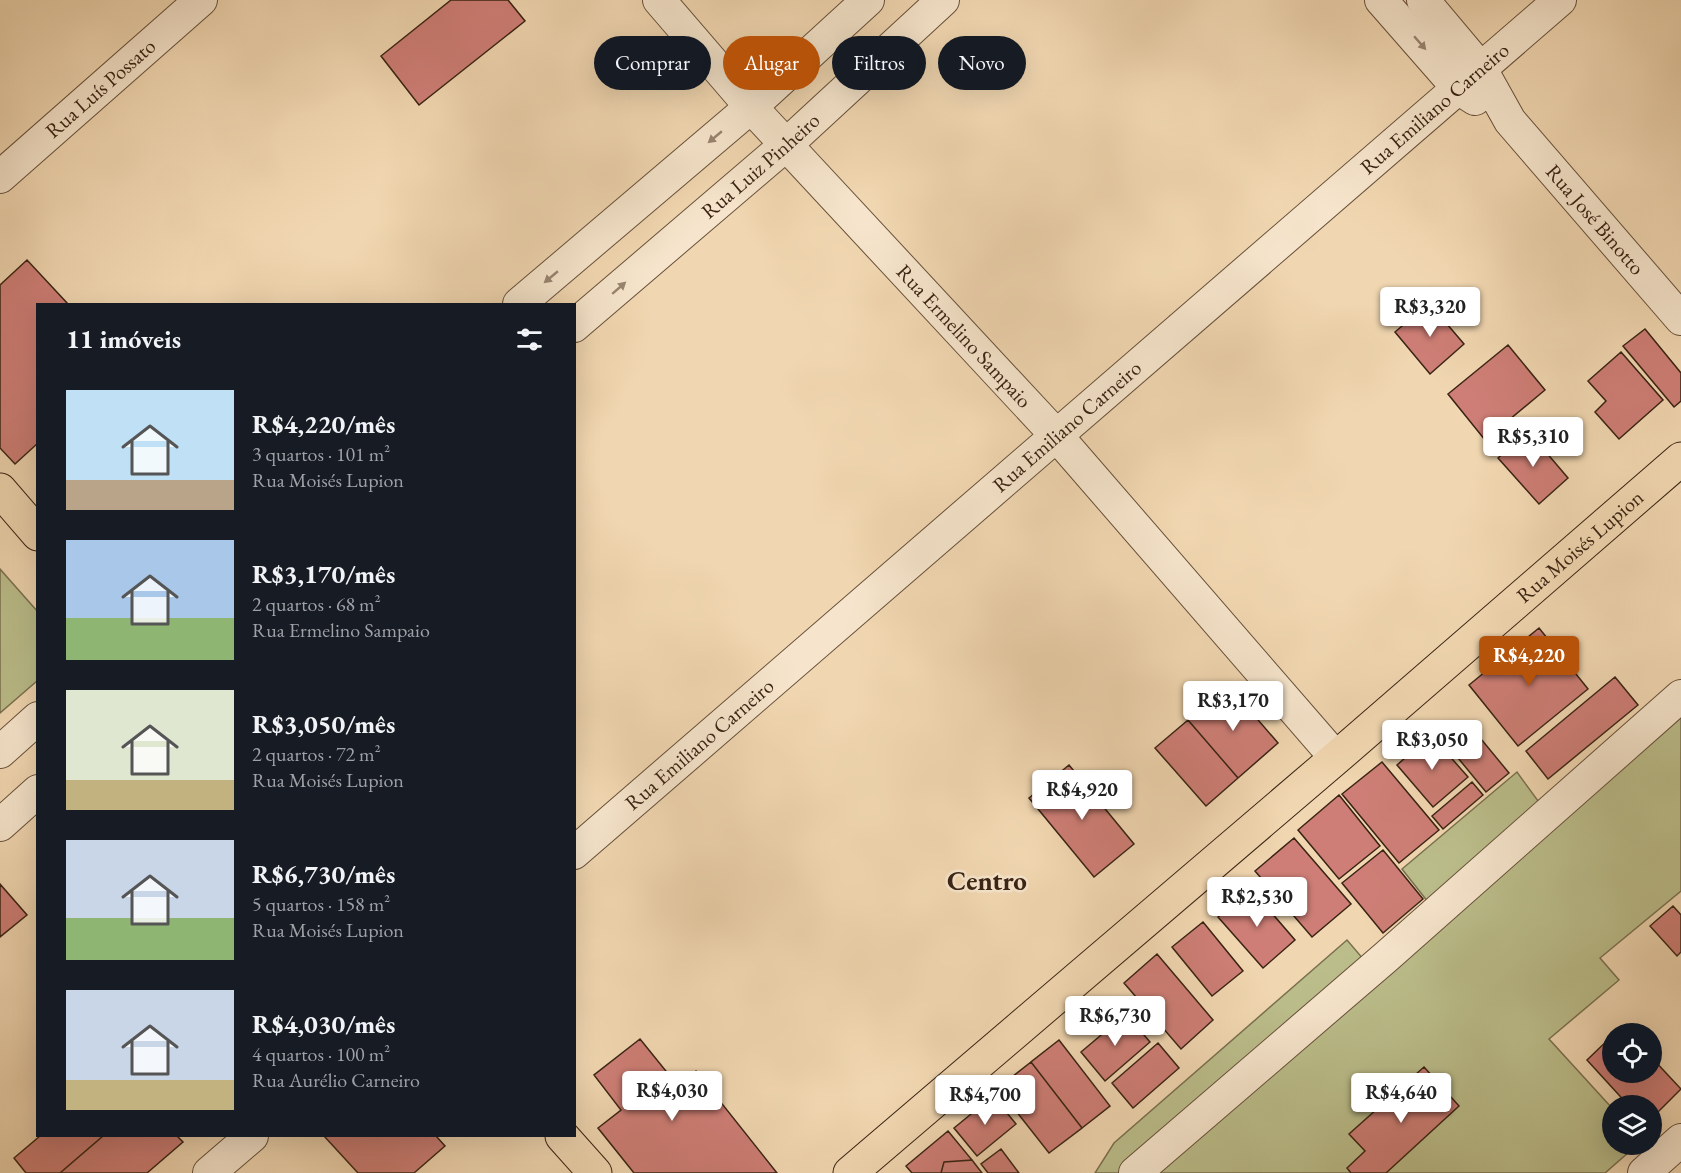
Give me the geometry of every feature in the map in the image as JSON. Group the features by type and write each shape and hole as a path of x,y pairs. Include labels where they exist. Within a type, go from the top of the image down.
{"main road":[{"name":"Rua Moisés Lupion","path":"850,1173 1336,758 1681,459"},
{"path":"0,490 36,532"},
{"path":"563,1137 595,1173"}],"street":[{"name":"Rua Luís Possato","path":"0,177 201,0"},
{"name":"Rua Ermelino Sampaio","path":"659,0 751,107 1056,435 1336,758"},
{"path":"520,303 751,107 868,0"},
{"name":"Rua Luiz Pinheiro","path":"576,324 787,144 943,0"},
{"name":"Rua José Binotto","path":"1381,0 1470,79 1510,120 1681,319"},
{"name":"Rua José Binotto","path":"1423,0 1470,79"},
{"name":"Rua Emiliano Carneiro","path":"576,851 1560,0"},
{"path":"1135,1173 1386,957 1681,696"},
{"path":"0,752 36,720"},
{"path":"0,825 36,793"},
{"path":"209,1173 251,1137"},
{"path":"1644,1173 1681,1140"}],"green space":[{"path":"0,569 36,610 36,682 0,713"},
{"path":"1681,680 1681,891 1600,958 1619,980 1549,1039 1602,1097 1602,1155 1626,1155 1605,1173 1095,1173 1114,1143 1347,940 1364,960 1428,902 1402,869 1517,772 1538,801"}],"building":[{"path":"451,0 508,0 525,21 419,105 381,56"},
{"path":"27,260 67,303 36,303 36,445 15,464 0,448 0,285"},
{"path":"1429,303 1464,344 1430,374 1395,332"},
{"path":"1645,329 1681,373 1681,401 1674,407 1623,346"},
{"path":"1508,345 1545,390 1485,440 1448,394"},
{"path":"1621,352 1663,400 1619,439 1595,412 1606,401 1588,381"},
{"path":"1528,431 1568,478 1539,504 1498,458"},
{"path":"1539,628 1588,689 1518,746 1469,685"},
{"path":"1615,677 1638,705 1548,779 1526,751"},
{"path":"1228,685 1278,743 1238,778 1188,720"},
{"path":"1188,720 1238,778 1206,806 1155,748"},
{"path":"1472,728 1509,773 1486,792 1449,747"},
{"path":"1431,735 1468,777 1433,807 1397,765"},
{"path":"1382,762 1439,830 1399,863 1342,794"},
{"path":"1069,765 1134,844 1094,877 1029,798"},
{"path":"1472,782 1483,795 1443,829 1432,816"},
{"path":"1339,795 1380,846 1339,879 1298,830"},
{"path":"1294,838 1351,904 1312,937 1255,871"},
{"path":"1383,850 1423,899 1383,933 1342,883"},
{"path":"0,884 27,915 0,937"},
{"path":"1251,889 1295,940 1263,968 1218,917"},
{"path":"1673,906 1681,915 1681,952 1677,956 1650,926"},
{"path":"1203,922 1243,971 1212,996 1172,947"},
{"path":"1157,954 1213,1020 1181,1049 1124,983"},
{"path":"1126,1014 1150,1042 1105,1081 1081,1052"},
{"path":"640,1039 678,1086 696,1071 777,1173 634,1173 598,1128 621,1110 594,1075"},
{"path":"1059,1040 1110,1106 1082,1128 1031,1062"},
{"path":"1158,1043 1179,1068 1133,1108 1112,1083"},
{"path":"1602,1046 1602,1076 1587,1060"},
{"path":"1031,1062 1082,1128 1049,1153 998,1088"},
{"path":"1424,1067 1459,1106 1386,1173 1351,1173 1347,1168 1365,1151 1349,1134"},
{"path":"1662,1069 1681,1089 1662,1108 1662,1095 1619,1095 1608,1083 1662,1083"},
{"path":"993,1096 1016,1124 977,1156 954,1128"},
{"path":"948,1131 972,1160 944,1162 941,1173 912,1173 906,1166"},
{"path":"39,1137 102,1137 60,1173 26,1173 14,1158"},
{"path":"102,1137 178,1137 183,1142 147,1173 60,1173"},
{"path":"325,1137 437,1137 445,1146 414,1173 358,1173"},
{"path":"1001,1149 1019,1173 988,1173 981,1164"},
{"path":"972,1160 982,1173 941,1173 944,1162"}],"district":[{"name":"Centro","path":"987,881"}]}
